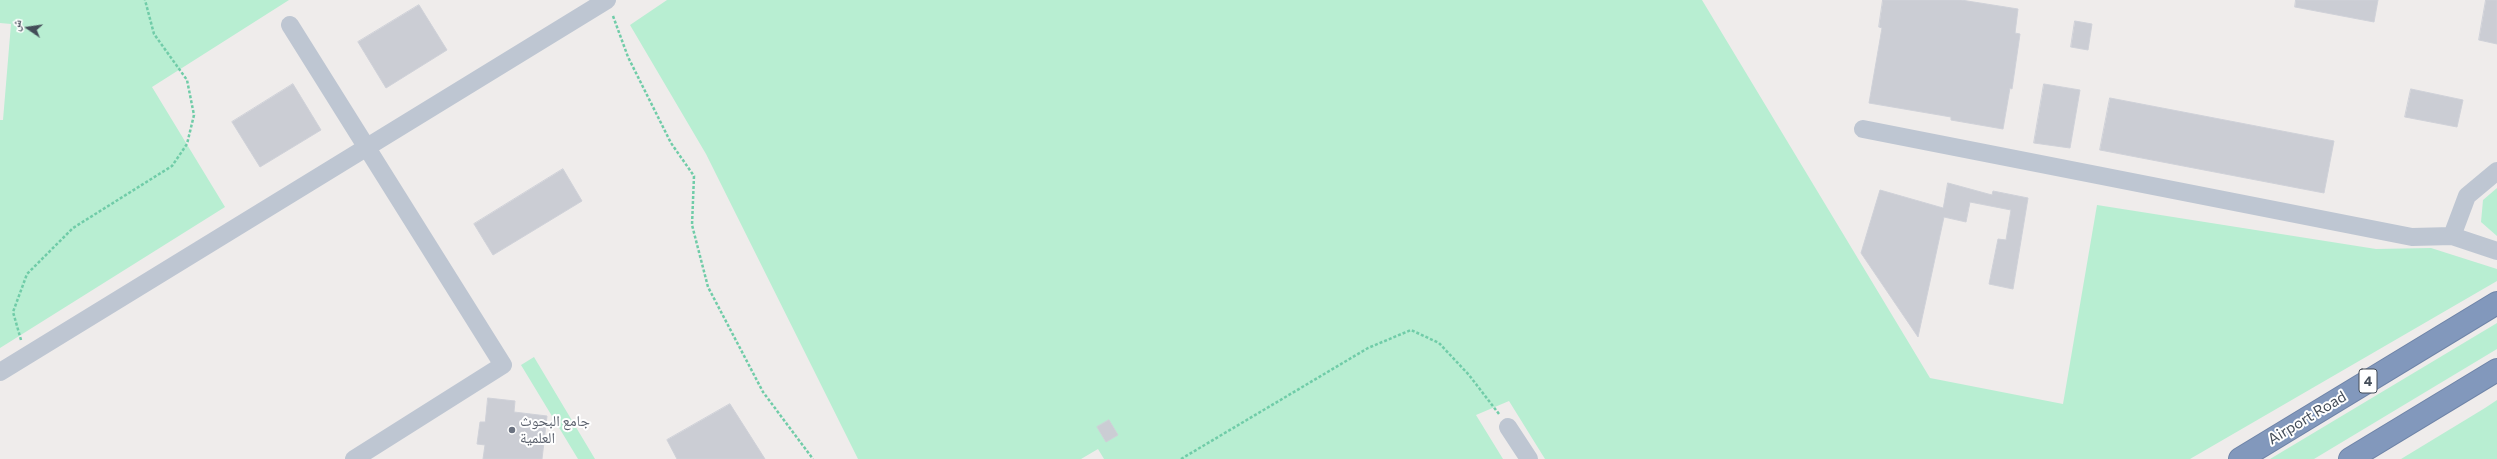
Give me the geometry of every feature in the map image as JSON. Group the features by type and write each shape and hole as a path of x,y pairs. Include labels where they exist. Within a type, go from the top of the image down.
{"highway":[{"name":"Airport Road","path":"2240,459 2497,303"},
{"path":"2350,459 2497,370"}],"street":[{"path":"0,372 607,0"},
{"path":"290,25 503,365 354,459"},
{"path":"1864,129 2412,237 2452,236 2497,251"},
{"path":"2452,236 2467,196 2497,171"},
{"path":"1508,428 1529,459"}],"path":[{"path":"25,356 13,312 27,274 73,228 172,166 187,144 194,115 187,80 154,34 145,0"},
{"path":"607,0 631,63 671,143 694,176 692,225 708,287 763,392 813,459"},
{"path":"1181,459 1368,348 1411,330 1439,343 1469,375 1508,428"}],"green space":[{"path":"0,0 289,0 152,87 225,207 0,348 0,120 3,120 11,24 0,23"},
{"path":"667,0 1702,0 1930,378 2063,404 2097,205 2376,249 2431,248 2497,269 2497,281 2190,459 1545,459 1509,401 1476,415 1503,459 1104,459 1098,449 1081,459 858,459 706,154 630,25"},
{"path":"2497,188 2497,236 2481,222 2483,200"},
{"path":"2497,323 2497,349 2314,459 2270,459"},
{"path":"534,357 595,459 578,459 521,365"},
{"path":"2497,400 2497,459 2401,459 2485,408"}],"building":[{"path":"1883,0 1961,0 2018,9 2015,33 2020,34 2012,89 2010,88 2003,129 1951,120 1951,117 1869,103 1882,28 1879,27"},
{"path":"2296,0 2378,0 2374,22 2295,7"},
{"path":"2486,0 2497,0 2497,44 2479,40"},
{"path":"419,5 447,50 386,88 358,42"},
{"path":"2075,21 2092,24 2088,50 2071,47"},
{"path":"293,84 321,130 260,167 232,122"},
{"path":"2044,84 2080,90 2070,148 2034,143"},
{"path":"2411,89 2463,100 2457,127 2405,117"},
{"path":"2110,98 2334,141 2324,193 2100,150"},
{"path":"563,169 582,201 493,255 474,224"},
{"path":"1948,183 1992,195 1993,191 2028,198 2013,289 1989,284 1998,239 2006,240 2011,210 1970,202 1966,222 1944,217 1918,337 1861,253 1880,190 1943,208"},
{"name":"جامع البحوث العلمية","path":"488,398 515,401 514,412 547,416 542,459 483,459 485,445 477,444 480,422 485,422"},
{"path":"730,404 765,459 677,459 667,440"},
{"path":"1109,420 1118,435 1106,442 1097,427"}],"place":[{"name":"جامع البحوث العلمية","path":"512,430"}]}
